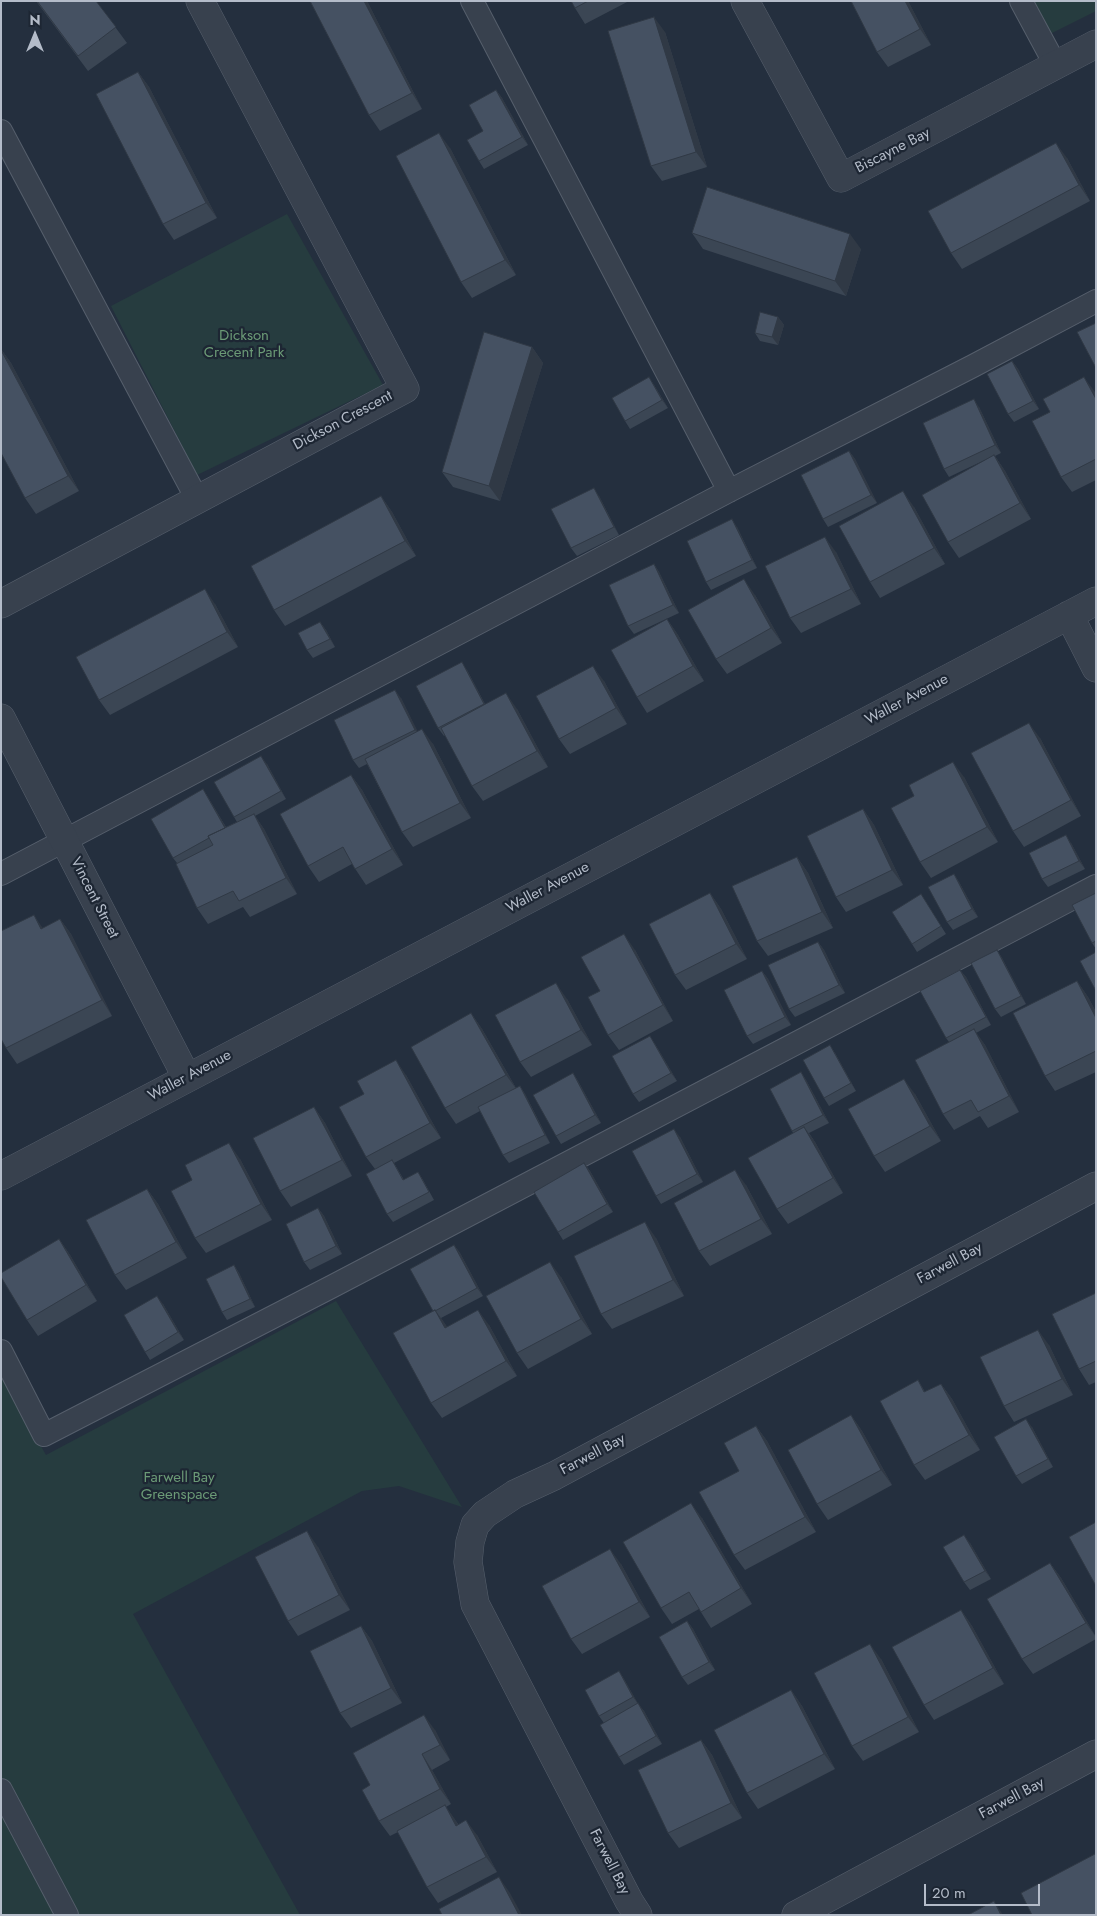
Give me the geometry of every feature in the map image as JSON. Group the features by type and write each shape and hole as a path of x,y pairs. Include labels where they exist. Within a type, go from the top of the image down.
{"street":[{"name":"Dickson Crescent","path":"1,604 405,389 200,1"},
{"name":"Biscayne Bay","path":"745,1 840,178 1096,44"},
{"name":"Waller Avenue","path":"1,1176 1096,601"},
{"path":"1069,615 1096,668"},
{"name":"Vincent Street","path":"1,718 187,1078"},
{"name":"Farwell Bay","path":"638,1915 475,1604 468,1562 470,1542 475,1526 485,1514 515,1494 563,1471 1096,1186"},
{"name":"Farwell Bay","path":"796,1915 1096,1754"}],"lane":[{"path":"472,1 729,491"},
{"path":"1021,1 1056,66"},
{"path":"1,132 197,499"},
{"path":"1,874 729,491 1096,301"},
{"path":"1,1351 44,1435 333,1286 1096,886"},
{"path":"1,1790 67,1915"}],"green space":[{"path":"1032,1 1096,1 1096,11 1050,34"},
{"name":"Dickson Crecent Park","path":"287,214 383,385 197,475 111,306"},
{"name":"Farwell Bay Greenspace","path":"336,1301 462,1507 399,1486 362,1491 133,1614 300,1915 1,1915 1,1376 46,1455"}],"building":[{"path":"37,1 96,1 116,27 78,56"},
{"path":"310,1 364,1 412,93 369,115"},
{"path":"571,1 588,1 575,8"},
{"path":"851,1 905,1 920,29 877,52"},
{"path":"654,17 696,152 651,166 608,31"},
{"path":"138,72 206,203 163,224 96,94"},
{"path":"496,90 522,137 479,161 467,140 483,131 469,105"},
{"path":"439,133 505,260 461,282 396,156"},
{"path":"1056,143 1079,185 951,253 928,211"},
{"path":"707,187 850,234 835,281 692,233"},
{"path":"760,312 778,317 772,337 755,333"},
{"path":"1096,323 1096,368 1077,332"},
{"path":"484,332 532,347 489,486 442,472"},
{"path":"1,350 68,476 25,498 1,453"},
{"path":"1012,361 1033,401 1008,414 987,374"},
{"path":"649,377 662,400 625,421 612,398"},
{"path":"1084,377 1096,399 1096,459 1061,477 1032,421 1050,412 1043,399"},
{"path":"974,399 995,445 944,469 923,423"},
{"path":"849,451 871,495 823,519 801,475"},
{"path":"994,455 1020,503 948,542 922,495"},
{"path":"594,488 614,527 571,548 551,509"},
{"path":"903,491 934,548 870,582 839,526"},
{"path":"381,496 405,541 274,610 251,566"},
{"path":"732,519 752,560 706,582 687,541"},
{"path":"825,537 851,589 790,618 765,566"},
{"path":"654,564 673,605 628,626 609,585"},
{"path":"744,579 771,628 716,659 688,610"},
{"path":"205,589 227,632 99,700 76,657"},
{"path":"667,619 693,666 637,697 611,650"},
{"path":"320,622 330,639 307,650 298,633"},
{"path":"462,662 484,704 438,728 416,686"},
{"path":"593,666 616,708 559,739 536,696"},
{"path":"395,690 415,730 353,760 334,720"},
{"path":"506,693 537,751 472,786 441,728"},
{"path":"1029,723 1071,800 1013,831 971,753"},
{"path":"422,729 460,803 402,832 365,759"},
{"path":"261,756 281,791 234,817 214,782"},
{"path":"953,762 987,827 920,862 891,808 914,796 909,785"},
{"path":"351,775 392,849 355,869 343,847 308,866 280,814"},
{"path":"203,789 225,828 208,836 209,838 173,858 151,819"},
{"path":"863,809 892,870 836,897 807,836"},
{"path":"254,814 286,878 239,901 233,891 197,908 176,864 213,845 208,836"},
{"path":"1066,835 1079,861 1042,879 1029,853"},
{"path":"797,857 822,912 757,941 732,886"},
{"path":"954,874 972,909 947,922 928,887"},
{"path":"710,893 736,944 675,975 649,924"},
{"path":"1096,893 1096,941 1092,943 1072,905"},
{"path":"921,894 941,926 912,944 892,912"},
{"path":"34,915 41,929 60,919 102,1000 6,1048 1,1039 1,931"},
{"path":"624,934 663,1005 608,1035 588,997 600,991 581,957"},
{"path":"818,942 839,985 789,1009 768,965"},
{"path":"997,950 1021,996 995,1009 971,963"},
{"path":"1096,952 1096,991 1080,961"},
{"path":"960,970 986,1017 946,1038 920,991"},
{"path":"762,971 785,1017 747,1036 724,990"},
{"path":"1077,981 1096,1018 1096,1051 1045,1076 1013,1013"},
{"path":"556,983 581,1030 520,1062 495,1015"},
{"path":"471,1013 506,1075 445,1108 411,1047"},
{"path":"974,1029 1009,1096 978,1112 971,1100 943,1114 915,1060"},
{"path":"650,1036 671,1073 633,1094 612,1056"},
{"path":"830,1045 851,1083 824,1098 803,1060"},
{"path":"396,1060 430,1123 366,1157 339,1107 364,1094 357,1081"},
{"path":"801,1072 823,1115 792,1131 770,1089"},
{"path":"573,1073 595,1115 556,1136 533,1095"},
{"path":"904,1079 930,1126 874,1156 848,1109"},
{"path":"520,1086 545,1135 503,1155 478,1107"},
{"path":"314,1107 342,1160 280,1191 253,1138"},
{"path":"804,1127 833,1178 777,1209 748,1158"},
{"path":"674,1129 697,1174 656,1196 632,1151"},
{"path":"229,1143 261,1204 195,1238 171,1191 192,1180 185,1165"},
{"path":"392,1160 403,1180 418,1172 429,1192 387,1214 366,1174"},
{"path":"584,1163 607,1204 558,1232 534,1192"},
{"path":"735,1170 761,1219 699,1251 674,1203"},
{"path":"147,1189 176,1242 115,1275 86,1220"},
{"path":"318,1208 336,1246 304,1262 286,1224"},
{"path":"645,1222 673,1280 601,1314 574,1256"},
{"path":"59,1239 86,1285 27,1320 1,1277 1,1273"},
{"path":"454,1245 477,1288 433,1311 410,1269"},
{"path":"550,1262 581,1319 517,1353 486,1296"},
{"path":"234,1265 250,1299 222,1312 206,1279"},
{"path":"1096,1293 1096,1361 1079,1369 1052,1314"},
{"path":"157,1296 178,1332 145,1352 124,1315"},
{"path":"435,1310 445,1328 478,1310 506,1361 431,1403 393,1333"},
{"path":"1038,1330 1062,1379 1004,1406 980,1357"},
{"path":"918,1380 924,1392 941,1384 969,1435 914,1465 880,1401"},
{"path":"851,1415 881,1470 817,1504 788,1450"},
{"path":"1026,1419 1048,1459 1016,1476 994,1437"},
{"path":"756,1426 805,1517 734,1555 699,1492 739,1471 724,1443"},
{"path":"691,1503 741,1588 701,1612 689,1592 661,1608 623,1542"},
{"path":"1096,1522 1096,1586 1069,1537"},
{"path":"307,1531 339,1595 288,1621 255,1557"},
{"path":"964,1535 985,1571 964,1582 943,1547"},
{"path":"610,1549 639,1602 571,1639 542,1586"},
{"path":"1050,1563 1086,1623 1022,1659 987,1599"},
{"path":"961,1610 993,1668 924,1705 892,1647"},
{"path":"687,1621 709,1662 682,1677 659,1637"},
{"path":"361,1626 391,1688 340,1713 310,1651"},
{"path":"870,1644 908,1717 852,1746 814,1673"},
{"path":"619,1671 633,1697 599,1716 585,1690"},
{"path":"791,1690 824,1754 747,1793 714,1730"},
{"path":"638,1703 656,1736 619,1757 600,1725"},
{"path":"424,1715 440,1745 422,1754 440,1789 379,1821 362,1790 370,1785 353,1753"},
{"path":"701,1740 731,1803 668,1833 638,1770"},
{"path":"445,1805 456,1826 466,1820 486,1857 427,1887 397,1831"},
{"path":"1095,1854 1096,1915 1032,1915 1021,1893"},
{"path":"499,1877 519,1915 442,1915 439,1909"},
{"path":"994,1901 1001,1915 968,1915"}]}
